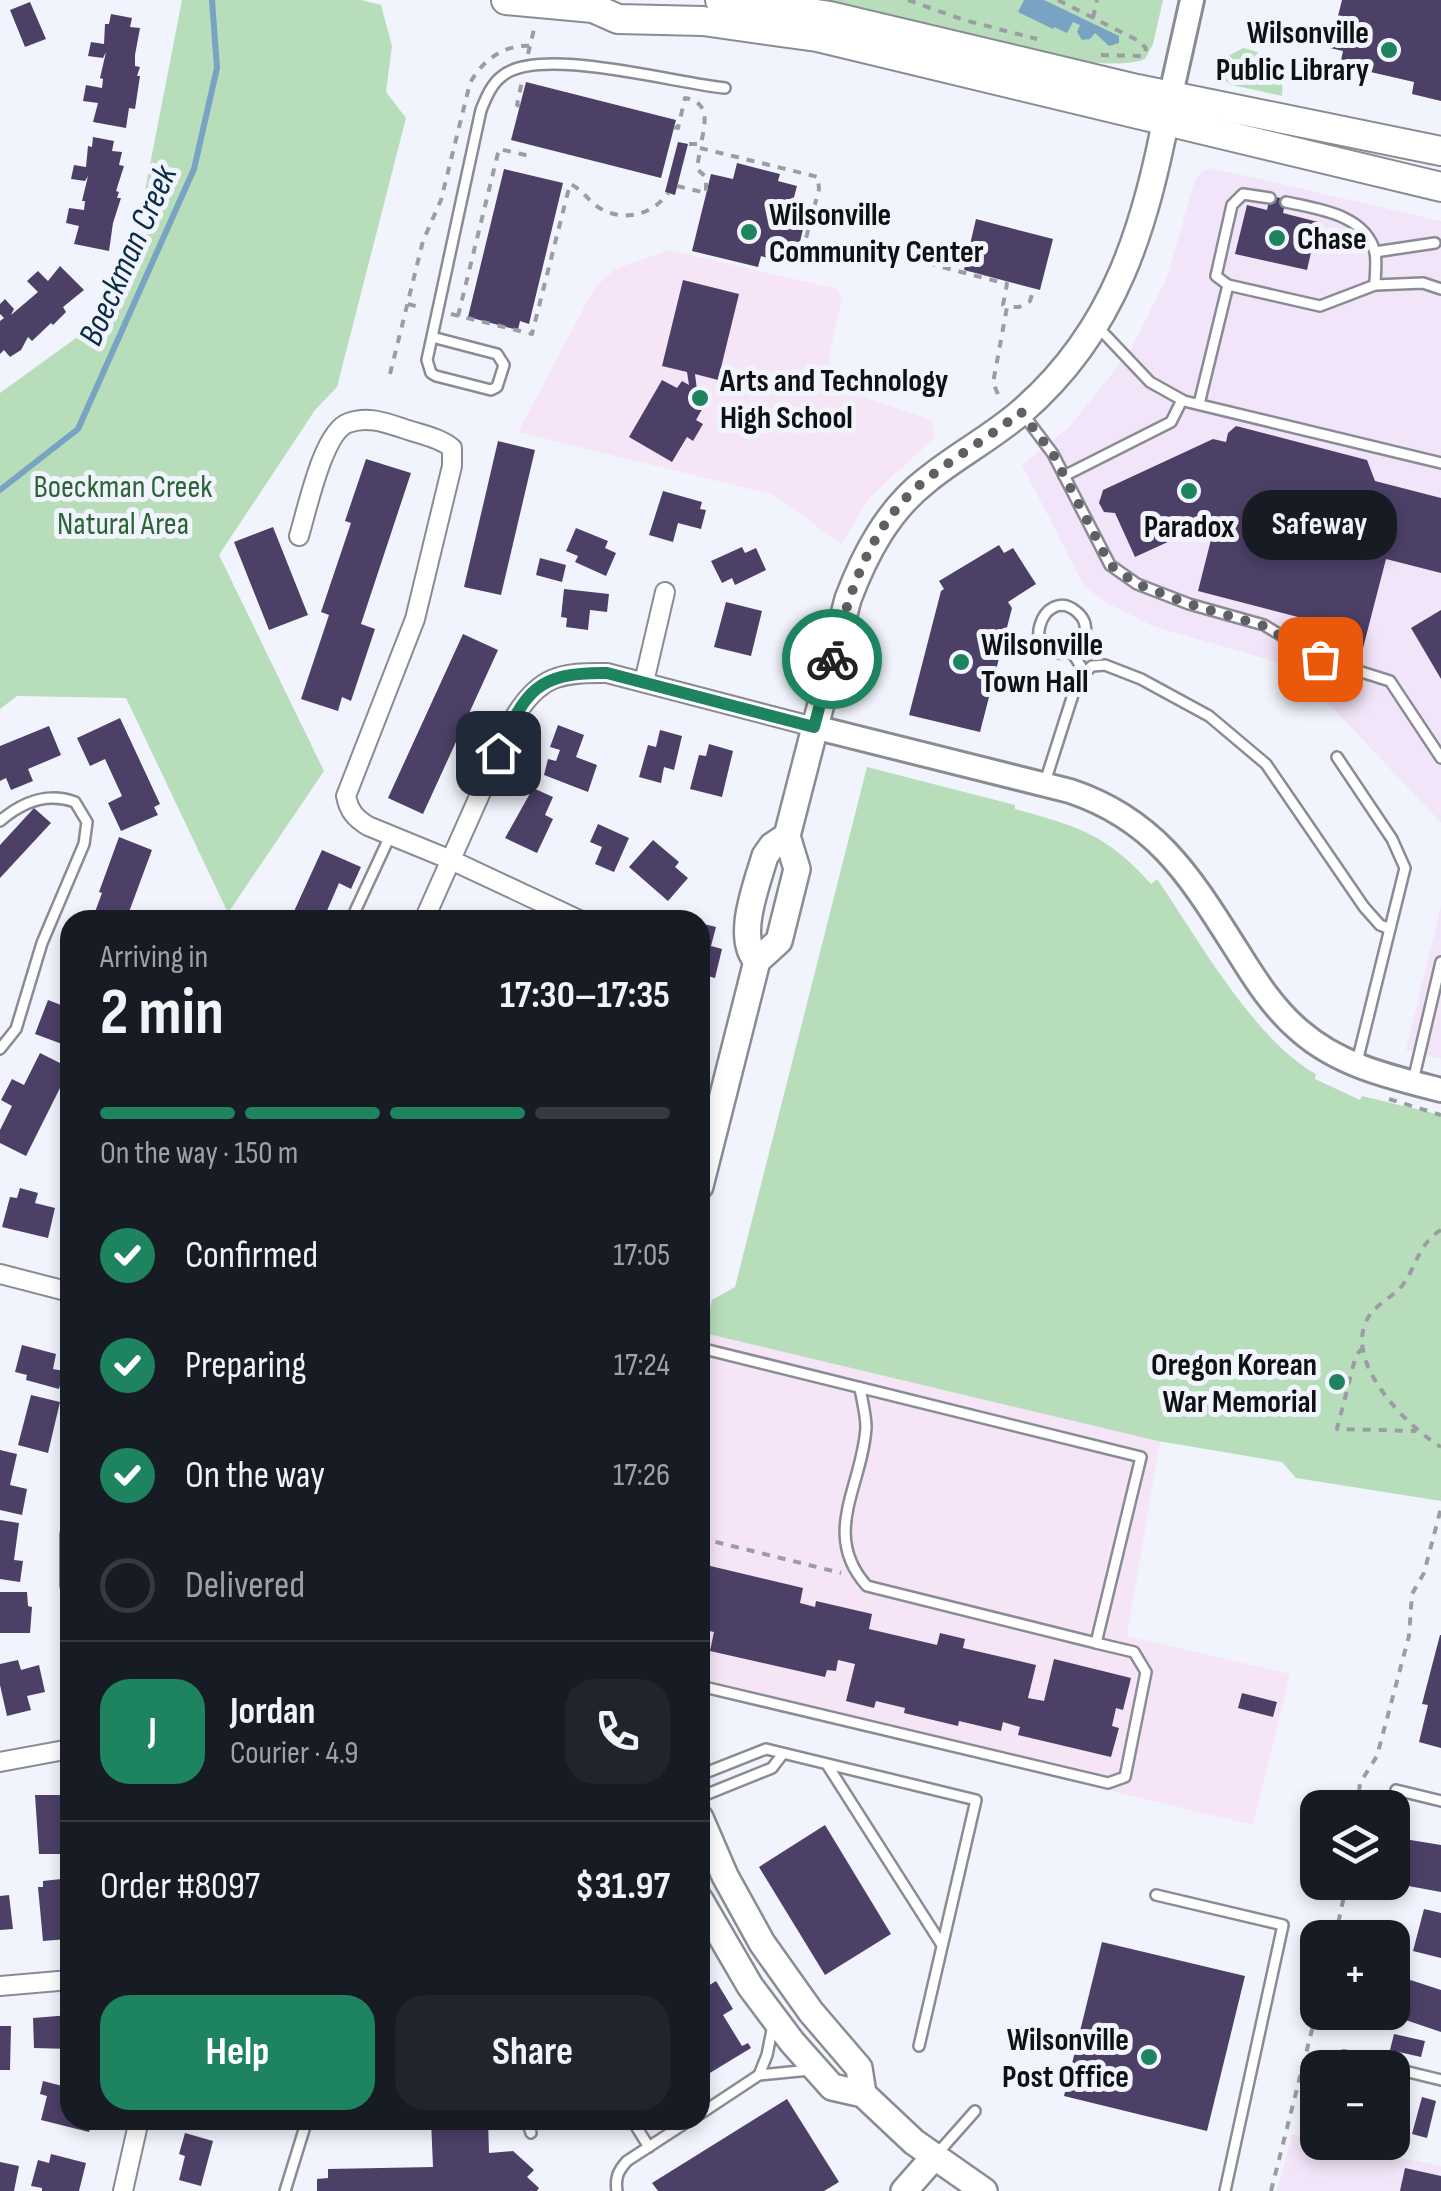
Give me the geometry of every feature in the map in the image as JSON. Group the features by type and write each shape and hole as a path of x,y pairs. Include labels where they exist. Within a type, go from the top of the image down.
{"main road":[{"path":"506,0 544,10 602,4 618,19 702,21 817,37 1168,107 1441,151"},
{"path":"720,0 816,14 1168,107 1441,186"},
{"path":"710,1146 757,960 749,952 746,940 755,895 765,856 787,836 848,599 878,534 894,512 926,480 1021,412 1061,371 1096,325 1139,233 1155,179 1168,107"},
{"path":"710,1841 762,1942 811,2012 859,2068 862,2094"},
{"path":"710,1940 832,2087 862,2094 934,2157 984,2191"},
{"path":"904,2191 934,2157"}],"street":[{"path":"1168,107 1192,0"},
{"path":"299,536 325,451 345,423 374,419 440,440 452,448 452,466 415,619 346,796 348,808 356,818 390,835 558,910"},
{"path":"644,682 665,592"},
{"path":"428,910 525,699 540,686 572,672 607,673 1044,784 1110,807 1154,837 1183,868 1264,994 1316,1044 1356,1065 1441,1090"},
{"path":"0,1274 60,1289"},
{"path":"0,1762 60,1751"},
{"path":"0,1986 60,1981"},
{"path":"123,2191 137,2130"}],"lane":[{"path":"432,337 496,354 504,365 497,387 492,390 431,373 427,360 480,110 503,75 526,64 582,67 725,88"},
{"path":"1270,198 1244,194 1232,204 1216,276 1228,285 1320,306 1375,285 1424,283 1441,289"},
{"path":"1286,202 1339,215 1367,236 1375,252 1375,285"},
{"path":"1375,252 1435,243"},
{"path":"1198,404 1228,285"},
{"path":"1096,325 1150,382 1182,400 1441,463"},
{"path":"1064,476 1171,422 1182,400"},
{"path":"1021,412 1053,454 1110,565 1137,584 1264,626 1320,659 1390,681 1441,758"},
{"path":"1056,606 1078,612 1084,622 1086,634 1072,652 1050,651 1041,643 1039,621 1056,606"},
{"path":"1072,652 1085,673"},
{"path":"1044,784 1078,679 1092,666 1105,665 1142,678 1209,716 1266,764 1364,907 1380,925 1390,928"},
{"path":"1336,757 1392,839 1404,868 1356,1065"},
{"path":"0,821 40,798 58,796 76,802 86,822 84,844 42,943 24,1008 1,1052"},
{"path":"356,910 390,835"},
{"path":"1412,1082 1441,962"},
{"path":"710,1350 1142,1457 1096,1643"},
{"path":"710,1688 1108,1783 1124,1777 1146,1672 1134,1652 867,1586 852,1568 844,1534 866,1426 860,1388"},
{"path":"710,1771 766,1749 976,1800 919,2046"},
{"path":"710,1793 772,1768 782,1755"},
{"path":"828,1766 942,1945"},
{"path":"1410,1793 1441,1801"},
{"path":"1156,1894 1283,1925 1224,2191"},
{"path":"759,2075 774,2019"},
{"path":"710,2107 759,2075 816,2069"},
{"path":"1410,2073 1441,2080"},
{"path":"934,2157 975,2110"},
{"path":"286,2191 303,2130"},
{"path":"638,2130 648,2147"},
{"path":"617,2191 619,2170 674,2130"}],"path":[{"path":"908,0 1045,42"},
{"path":"1058,0 1146,48 1144,56 1091,54"},
{"path":"1093,18 1097,0"},
{"path":"528,54 544,10"},
{"path":"390,374 424,241 441,200 473,77 503,51 530,46"},
{"path":"520,106 517,105 522,81"},
{"path":"674,127 678,128 685,98 694,99 706,115 697,169 706,177 706,193 677,186"},
{"path":"684,144 818,177 819,189 800,260"},
{"path":"458,316 499,149 530,156"},
{"path":"408,304 532,334 570,184 597,206 626,216 648,211 668,193"},
{"path":"881,250 1008,284 1002,305 1019,308 1030,301 1034,288"},
{"path":"998,394 992,382 1007,306"},
{"path":"1386,1096 1391,1102 1441,1116"},
{"path":"1441,1230 1420,1249 1404,1283 1367,1319 1362,1334 1363,1348 1382,1391 1417,1431 1441,1447"},
{"path":"1363,1348 1356,1355 1337,1430 1417,1431"},
{"path":"1359,1790 1377,1756 1409,1636 1412,1594 1424,1573 1441,1508"},
{"path":"710,1541 859,1578"},
{"path":"1271,2191 1312,2030"}],"shaded area":[{"path":"1212,168 1441,221 1441,823 1311,685 1315,673 1152,626 1105,602 1084,586 1022,465 1070,426 1130,351 1168,275 1195,180 1201,172"},
{"name":"Arts and Technology High School","path":"670,250 837,289 842,297 829,357 834,378 849,392 931,420 935,437 870,497 841,544 774,495 518,432 595,287 615,269"},
{"path":"1441,906 1441,1059 1406,1050"},
{"path":"710,1334 1160,1441 1127,1636 1290,1674 1253,1825 710,1694"},
{"path":"1292,2134 1300,2136 1300,2160 1410,2160 1441,2166 1441,2191 1277,2191"}],"green space":[{"name":"Boeckman Creek Natural Area","path":"182,0 361,0 381,5 392,46 386,92 406,118 337,387 315,410 219,555 324,771 230,910 227,910 126,698 17,696 0,709 0,393 123,304"},
{"path":"805,0 1163,0 1153,44 1145,59 1118,63 1032,54"},
{"path":"1243,48 1273,63 1281,77 1282,96 1232,85 1215,74 1230,55"},
{"path":"867,767 1015,805 1015,809 1089,834 1120,854 1151,884 1157,879 1249,1013 1293,1058 1316,1074 1315,1079 1360,1100 1362,1096 1441,1115 1441,1501 1296,1478 1282,1462 1158,1441 710,1334 712,1300 735,1287"}],"water":[{"path":"1024,0 1044,0 1119,36 1119,43 1109,46 1095,33 1082,40 1077,32 1080,25 1073,22 1067,33 1053,29 1018,12"}],"building":[{"name":"Wilsonville Public Library","path":"1342,0 1441,0 1441,101 1412,94 1414,82 1340,65 1343,51 1330,48"},
{"path":"30,2 46,39 25,47 10,10"},
{"path":"111,14 132,18 130,27 140,28 135,66 140,67 140,76 135,109 129,108 126,128 93,122 98,103 83,101 86,85 102,88 100,78 106,52 103,58 88,56 91,42 104,44 105,24 109,24"},
{"path":"526,82 676,120 661,178 511,140"},
{"path":"93,137 114,141 112,151 122,152 119,165 124,166 116,191 117,198 121,198 109,251 74,244 79,226 66,223 69,208 84,210 82,201 88,176 85,181 71,179 74,165 86,167"},
{"path":"678,142 688,144 675,195 665,192"},
{"name":"Wilsonville Community Center","path":"737,163 780,174 778,181 797,186 793,201 800,202 798,211 807,213 796,258 773,252 771,259 761,256 758,267 692,251 711,174 733,179"},
{"path":"504,169 563,183 529,324 520,321 518,330 468,317"},
{"name":"Chase","path":"1270,196 1286,199 1283,213 1318,222 1307,270 1235,254 1247,205 1267,210"},
{"path":"976,219 1053,239 1040,290 964,270"},
{"path":"60,266 84,290 63,307 66,312 53,325 32,341 28,337 21,350 10,357 4,350 0,354 0,321 4,318 0,304 5,299 14,309 11,315 38,292 27,281 38,271 48,281"},
{"path":"683,280 739,294 718,380 695,374 697,390 709,397 696,420 703,424 693,441 687,437 672,462 629,437 662,380 677,388 682,381 689,385 687,372 662,366"},
{"path":"1236,426 1367,460 1375,481 1441,498 1441,573 1386,559 1363,648 1345,643 1348,630 1198,591 1216,520 1135,557 1115,513 1104,512 1099,503 1103,490 1213,439 1226,442 1228,433"},
{"path":"498,441 535,450 501,595 464,587"},
{"path":"366,459 411,473 361,624 375,629 351,701 342,697 338,711 301,699 329,615 321,612 351,523 345,521"},
{"path":"663,491 702,502 700,509 706,510 701,529 678,523 673,542 649,535"},
{"path":"273,527 308,615 269,630 234,542"},
{"path":"576,528 608,541 605,548 616,553 606,576 575,562 578,556 566,551"},
{"name":"Wilsonville Town Hall","path":"999,545 1004,553 1013,548 1036,584 1008,602 1012,608 980,732 909,715 944,589 939,581"},
{"path":"742,547 745,553 756,548 766,570 735,585 732,578 722,583 711,561"},
{"path":"540,558 566,565 562,582 536,575"},
{"path":"564,589 609,594 607,612 590,610 588,630 566,627 567,618 561,617"},
{"path":"726,602 762,611 751,656 714,647"},
{"path":"1441,610 1441,679 1411,628"},
{"path":"463,634 498,650 423,814 388,798"},
{"path":"120,718 160,804 154,807 158,815 121,831 108,803 122,796 105,759 90,766 77,738"},
{"path":"558,725 584,735 576,757 597,765 588,792 544,775 548,759 556,761 560,750 550,747"},
{"path":"49,726 61,755 28,769 33,781 11,790 6,778 0,781 0,746"},
{"path":"660,730 682,736 674,770 664,767 661,783 639,777 648,745 656,747"},
{"path":"709,744 733,751 722,797 690,789 699,755 706,756"},
{"path":"533,788 553,797 545,815 553,819 537,853 505,838"},
{"path":"34,808 51,823 0,878 0,845"},
{"path":"598,824 629,838 614,872 595,864 602,847 590,842"},
{"path":"119,837 152,850 130,910 96,910 102,893 99,892"},
{"path":"653,840 679,862 675,867 688,878 668,901 629,867"},
{"path":"322,850 361,867 351,889 339,883 327,910 295,910"},
{"path":"710,926 716,927 711,946 722,949 715,978 710,977"},
{"path":"48,1000 60,1005 60,1043 35,1034"},
{"path":"40,1053 60,1063 60,1088 26,1156 0,1143 0,1130 12,1106 1,1100 12,1079 24,1085"},
{"path":"20,1188 38,1193 35,1203 55,1208 48,1238 2,1227 10,1197 17,1198"},
{"path":"22,1345 56,1354 53,1369 60,1370 59,1389 26,1380 27,1375 15,1372"},
{"path":"31,1395 60,1402 48,1453 18,1445"},
{"path":"0,1450 17,1454 10,1485 27,1489 22,1515 0,1510"},
{"path":"0,1520 19,1523 14,1560 23,1561 20,1582 0,1579"},
{"path":"710,1566 803,1588 800,1603 815,1607 816,1601 872,1614 869,1629 937,1645 940,1633 965,1639 963,1648 1036,1665 1028,1698 1044,1701 1054,1659 1131,1678 1123,1710 1116,1708 1112,1726 1119,1728 1111,1757 1018,1735 1020,1727 1003,1722 1001,1731 959,1721 958,1726 904,1713 905,1708 876,1701 874,1708 846,1701 855,1664 838,1660 836,1671 827,1670 825,1677 710,1651 714,1632 710,1631"},
{"path":"0,1592 27,1592 28,1606 32,1607 30,1633 0,1633"},
{"path":"1440,1635 1441,1748 1419,1742 1428,1705 1422,1704"},
{"path":"18,1660 21,1670 39,1665 45,1692 27,1696 31,1710 7,1716 0,1664"},
{"path":"1242,1693 1277,1702 1273,1717 1238,1708"},
{"path":"35,1795 60,1795 60,1854 39,1854"},
{"path":"825,1825 891,1934 825,1975 759,1867"},
{"path":"1410,1840 1441,1845 1441,1892 1410,1886"},
{"path":"60,1879 60,1940 43,1941 38,1887 43,1887 43,1881"},
{"path":"9,1895 13,1929 0,1930 0,1896"},
{"path":"1424,1909 1441,1913 1441,1958 1413,1951"},
{"name":"Wilsonville Post Office","path":"1102,1942 1245,1976 1207,2131 1064,2096"},
{"path":"1410,1980 1441,1990 1441,2032 1410,2021"},
{"path":"716,1981 733,2009 723,2015 742,2046 748,2043 751,2048 710,2073 710,1985"},
{"path":"60,2016 60,2049 34,2048 33,2018"},
{"path":"0,2026 11,2026 10,2070 0,2070"},
{"path":"1394,2034 1425,2041 1421,2057 1410,2055 1410,2050 1390,2050"},
{"path":"43,2081 60,2085 60,2125 41,2120 47,2096 40,2094"},
{"path":"1422,2097 1436,2101 1427,2138 1412,2134"},
{"path":"787,2099 839,2182 824,2191 658,2191 652,2183"},
{"path":"431,2130 488,2130 489,2153 513,2151 534,2170 527,2177 539,2188 317,2191 317,2179 328,2178 328,2169 433,2167"},
{"path":"185,2133 213,2141 201,2186 179,2180 185,2156 179,2154"},
{"path":"51,2154 86,2163 79,2191 42,2191 31,2186 38,2160 49,2163"},
{"path":"0,2162 19,2166 14,2191 0,2191"},
{"path":"1405,2168 1441,2176 1441,2191 1400,2191"}],"waterway":[{"name":"Boeckman Creek","path":"0,490 78,429 194,169 217,68 212,0"}],"way so far":[{"path":"832,659 855,581 869,549 894,512 926,480 1021,412 1053,454 1110,565 1137,584 1264,626 1320,659"}],"place":[{"name":"Wilsonville Public Library","path":"1389,50"},
{"name":"Wilsonville Community Center","path":"749,232"},
{"name":"Chase","path":"1277,238"},
{"name":"Arts and Technology High School","path":"700,398"},
{"name":"Paradox","path":"1189,491"},
{"name":"Safeway","path":"1320,659"},
{"name":"Wilsonville Town Hall","path":"961,662"},
{"name":"Oregon Korean War Memorial","path":"1337,1382"},
{"name":"Wilsonville Post Office","path":"1149,2057"}],"route":[{"path":"498,753 525,699 540,686 572,672 607,673 814,727 832,659"}]}
